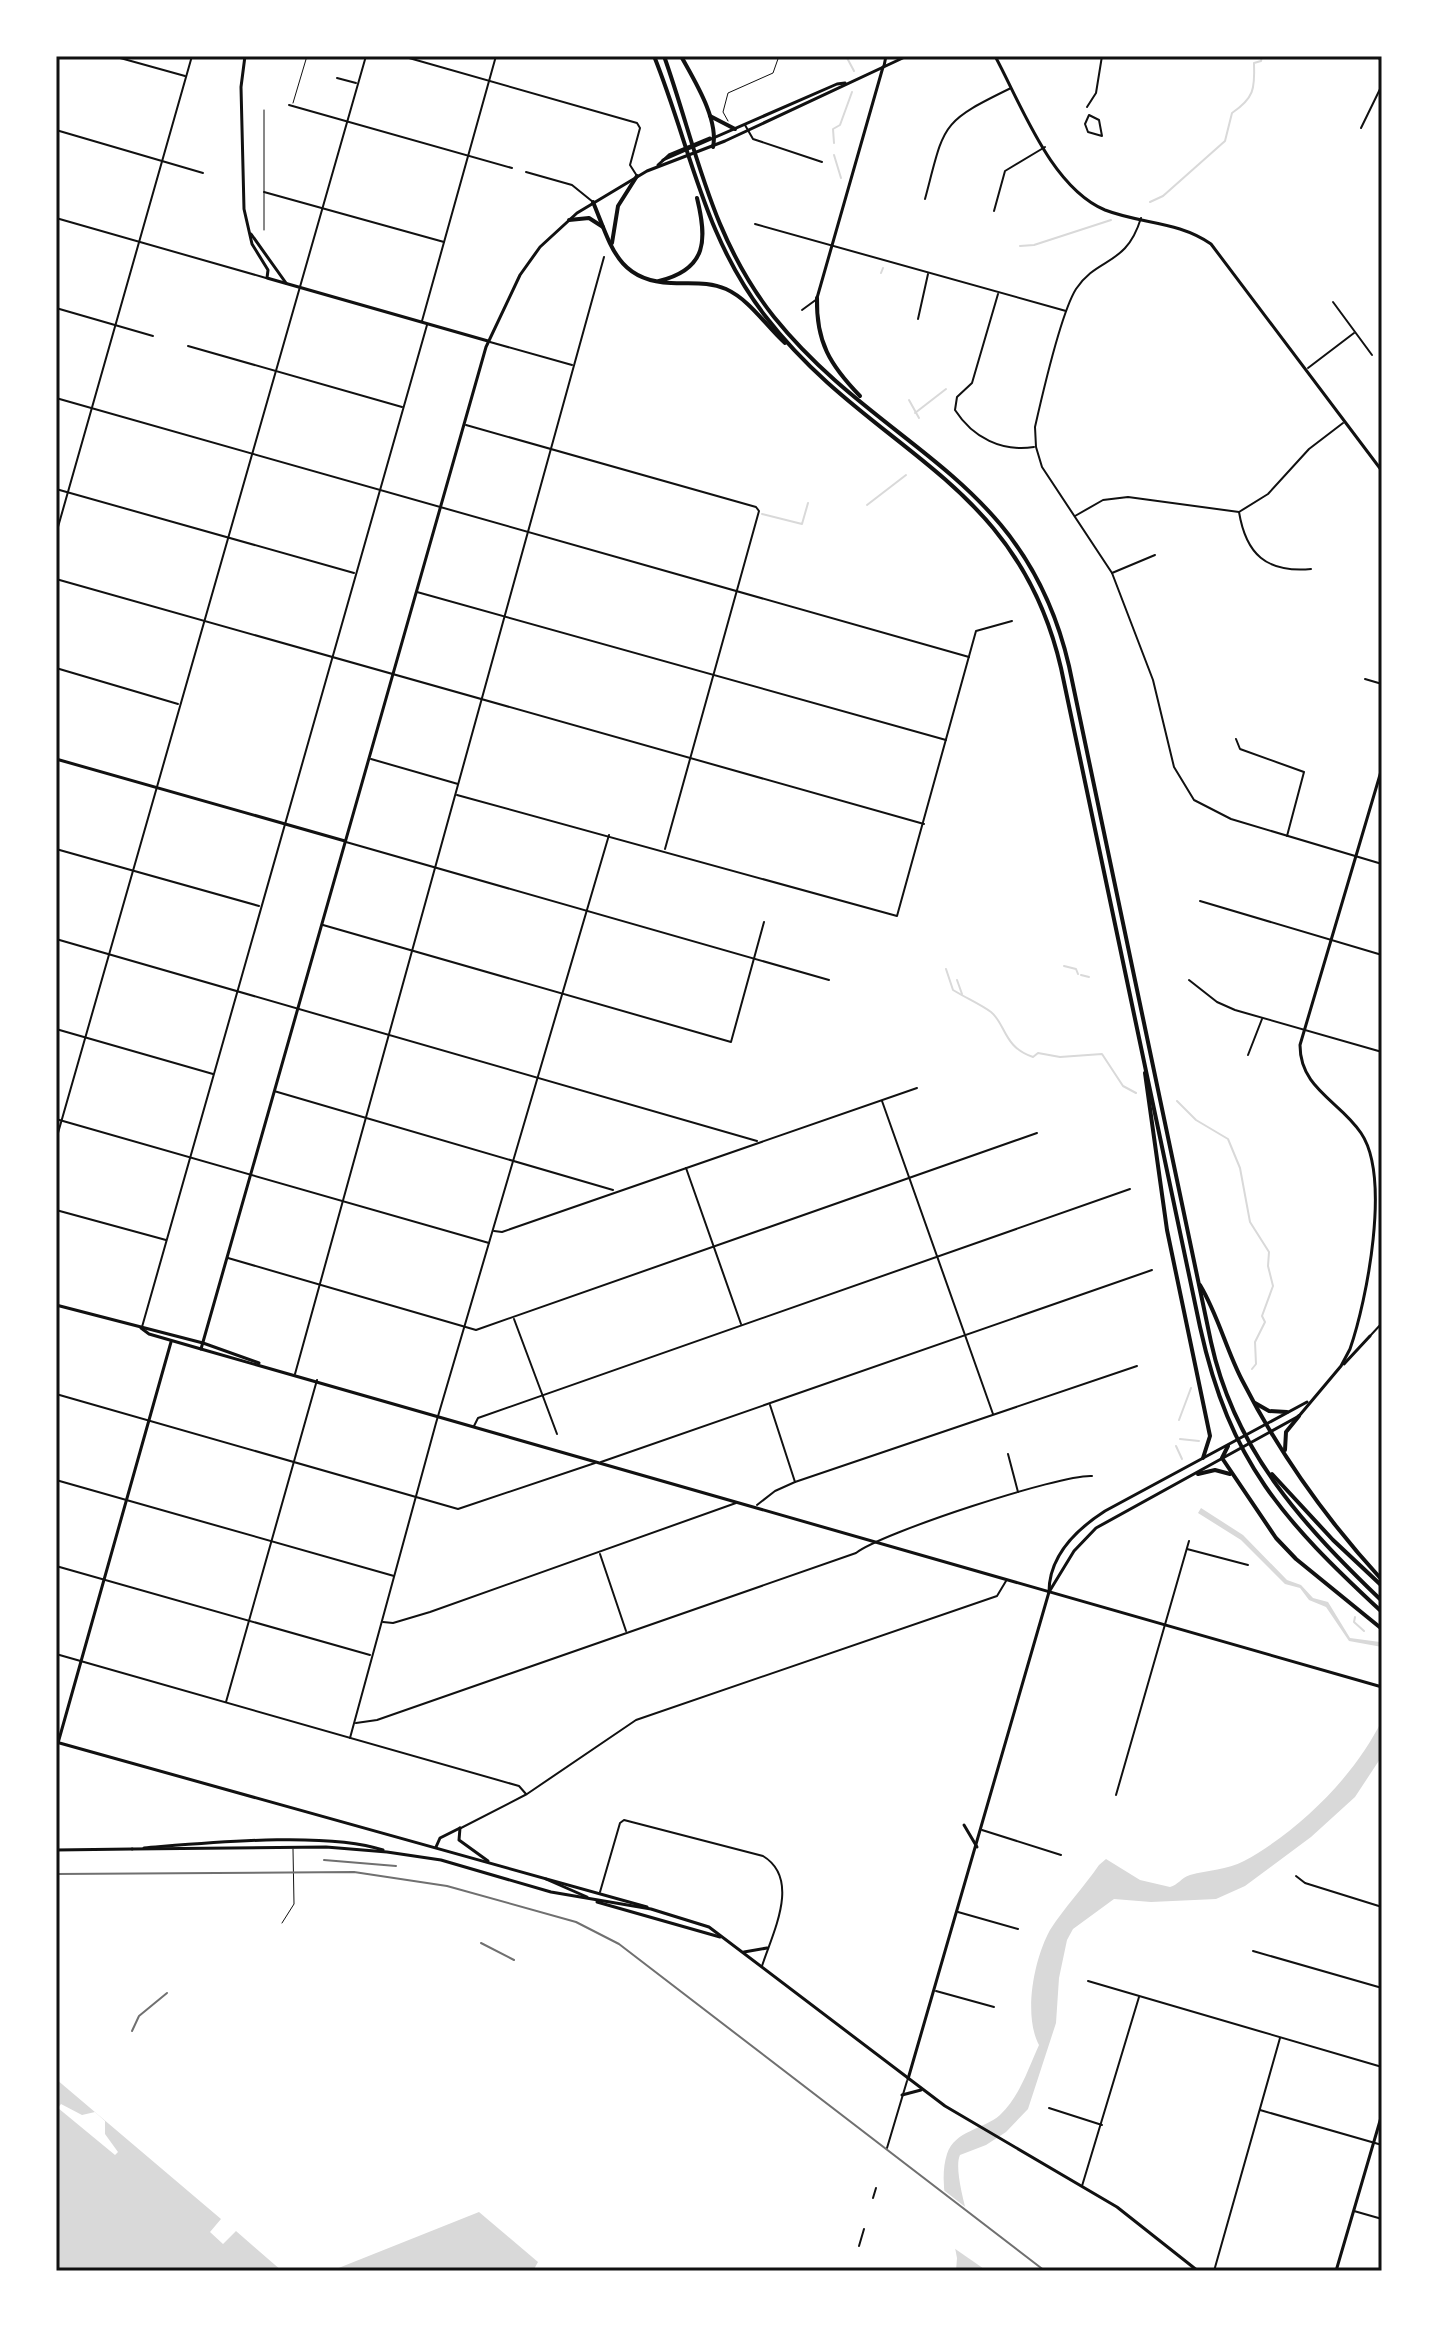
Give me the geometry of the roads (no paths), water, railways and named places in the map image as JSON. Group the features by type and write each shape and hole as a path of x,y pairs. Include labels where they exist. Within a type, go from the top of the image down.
{"highway":[{"path":"654,56 682,139 703,224 701,249 688,268 658,281"},
{"path":"664,56 698,170 722,233 761,300 812,359 964,484 1001,521 1030,562 1053,611 1073,683 1225,1397 1296,1516 1382,1601"},
{"path":"681,56 708,114 714,137 713,147"},
{"path":"708,114 721,125 735,129"},
{"path":"691,172 716,236 744,287 808,364"},
{"path":"612,246 618,206 637,176"},
{"path":"593,202 612,246 631,273 658,281 708,284 731,292 808,364 972,501 1015,553 1039,597 1059,658 1208,1363 1226,1418 1253,1472 1276,1505 1382,1612"},
{"path":"569,220 589,218 604,227"},
{"path":"817,298 818,330 824,352 836,372 872,410"},
{"path":"1145,1062 1145,1086 1167,1230 1210,1436 1203,1458"},
{"path":"1198,1281 1270,1432 1320,1507 1382,1583"},
{"path":"1254,1401 1269,1411 1287,1412"},
{"path":"1287,1456 1284,1436 1299,1416"},
{"path":"1228,1446 1222,1458 1232,1476 1296,1559 1382,1629"},
{"path":"1262,1463 1333,1540 1382,1583"},
{"path":"1198,1474 1219,1470 1232,1476"}],"main road":[{"path":"245,56 241,87 243,197 249,231 254,247 268,270 267,278 488,341"},
{"path":"817,298 886,56"},
{"path":"201,1349 488,341 520,275 540,247 569,220 637,176 713,147 907,56"},
{"path":"995,56 1062,177 1086,199 1104,209 1186,229 1211,244 1382,471"},
{"path":"658,166 663,160 687,148 845,83"},
{"path":"249,231 287,284"},
{"path":"56,759 345,841"},
{"path":"1341,1366 1353,1338 1373,1231 1377,1190 1369,1150 1361,1132 1307,1075 1300,1051 1303,1030 1382,768"},
{"path":"56,1305 187,1338 260,1364"},
{"path":"141,1328 171,1342 317,1380 873,1543 1381,1686"},
{"path":"162,1332 171,1342"},
{"path":"1049,1592 1074,1551 1096,1528 1299,1416 1370,1336"},
{"path":"171,1342 187,1338"},
{"path":"171,1342 57,1742 600,1892 709,1927 922,2089 1117,2207 1198,2271"},
{"path":"908,2079 982,1830 1055,1563 1074,1535 1088,1522 1309,1402"},
{"path":"964,1825 977,1847"},
{"path":"436,1847 440,1838 460,1828"},
{"path":"460,1828 459,1840 490,1862"},
{"path":"132,1849 293,1842 352,1843 387,1852"},
{"path":"56,1850 326,1847 387,1852 441,1860 551,1892 651,1909"},
{"path":"543,1877 594,1901 721,1937"},
{"path":"744,1952 767,1948"},
{"path":"902,2095 922,2089"},
{"path":"1336,2271 1382,2114"}],"street":[{"path":"113,56 186,77"},
{"path":"56,534 192,56"},
{"path":"56,1140 366,56"},
{"path":"402,56 640,125 630,165 637,176"},
{"path":"141,1328 403,408 496,56"},
{"path":"1087,107 1096,93 1102,56"},
{"path":"1378,56 1382,64"},
{"path":"337,78 358,83"},
{"path":"1361,128 1382,85"},
{"path":"925,199 943,136 952,120 1012,87"},
{"path":"290,106 512,168"},
{"path":"1092,115 1099,120 1103,133 1094,137 1085,126 1086,119 1092,115"},
{"path":"745,125 753,139 822,162"},
{"path":"56,130 203,173"},
{"path":"994,211 1005,171 1045,147"},
{"path":"526,172 572,185 593,202"},
{"path":"264,192 445,242"},
{"path":"56,218 267,278"},
{"path":"1141,218 1135,238 1123,253 1088,275 1072,296 1035,427 1036,447 1049,481 1112,573 1153,680 1178,777 1194,800 1214,813 1382,864"},
{"path":"755,224 1067,312"},
{"path":"295,1374 604,257"},
{"path":"918,319 929,273"},
{"path":"998,292 972,383 957,397 955,410 977,433 999,446 1016,450 1036,447"},
{"path":"802,310 817,298"},
{"path":"1333,302 1372,355"},
{"path":"56,308 153,336"},
{"path":"1306,369 1354,332"},
{"path":"488,341 573,366"},
{"path":"188,346 403,408"},
{"path":"56,398 969,657"},
{"path":"1075,516 1103,500 1128,497 1239,512 1268,494 1309,449 1344,422"},
{"path":"464,425 756,507 759,511 664,850"},
{"path":"56,489 355,574"},
{"path":"1239,512 1247,545 1257,557 1278,565 1311,569"},
{"path":"1112,573 1155,555"},
{"path":"56,579 924,824"},
{"path":"416,592 947,740"},
{"path":"456,794 897,916 976,631 1012,621"},
{"path":"56,668 180,704"},
{"path":"1365,679 1382,684"},
{"path":"1236,739 1240,749 1304,772 1287,836"},
{"path":"370,759 459,784"},
{"path":"350,1738 439,1415 609,835"},
{"path":"345,841 829,980"},
{"path":"56,849 261,907"},
{"path":"1200,901 1382,955"},
{"path":"322,925 731,1042 764,922"},
{"path":"56,939 757,1141"},
{"path":"1189,980 1217,1002 1382,1052"},
{"path":"1248,1055 1262,1018"},
{"path":"56,1029 214,1074"},
{"path":"494,1231 502,1232 917,1088"},
{"path":"274,1091 614,1191"},
{"path":"882,1100 993,1414"},
{"path":"56,1119 491,1243"},
{"path":"227,1257 476,1330 1037,1133"},
{"path":"686,1167 741,1324"},
{"path":"474,1426 478,1418 543,1394 1130,1189"},
{"path":"56,1210 166,1240"},
{"path":"56,1394 464,1509 1152,1270"},
{"path":"514,1318 557,1434"},
{"path":"1353,1338 1363,1340 1382,1323"},
{"path":"755,1508 775,1491 795,1482 1137,1366"},
{"path":"226,1702 317,1380"},
{"path":"770,1404 795,1482"},
{"path":"1008,1454 1018,1493"},
{"path":"354,1722 362,1724 377,1720 856,1553 873,1543 1018,1493 1080,1475 1092,1476"},
{"path":"56,1480 395,1577"},
{"path":"382,1622 393,1623 430,1612 736,1503"},
{"path":"1116,1795 1189,1541"},
{"path":"1187,1548 1248,1565"},
{"path":"600,1553 627,1632"},
{"path":"56,1566 373,1656"},
{"path":"460,1828 527,1794 636,1720 997,1596 1007,1580"},
{"path":"56,1654 519,1786 527,1794"},
{"path":"600,1892 620,1823 624,1820 763,1856 782,1875 783,1897 762,1966"},
{"path":"982,1830 1061,1855"},
{"path":"1296,1876 1305,1883 1382,1907"},
{"path":"958,1912 1018,1929"},
{"path":"1253,1951 1382,1988"},
{"path":"1088,1981 1382,2067"},
{"path":"936,1991 994,2007"},
{"path":"1081,2187 1140,1996"},
{"path":"1214,2271 1280,2037"},
{"path":"887,2148 908,2079"},
{"path":"1049,2108 1102,2125"},
{"path":"1260,2110 1382,2145"},
{"path":"873,2198 876,2188"},
{"path":"1354,2211 1382,2219"},
{"path":"859,2246 864,2229"}],"lane":[{"path":"290,106 307,56"},
{"path":"728,121 723,112 728,93 773,73 779,56"},
{"path":"264,110 264,230"},
{"path":"282,1923 294,1904 293,1842"}],"waterway":[{"path":"846,56 854,71"},
{"path":"1150,202 1163,196 1225,141 1232,113 1245,103 1252,92 1254,63 1261,61 1262,56"},
{"path":"834,143 833,129 840,125 852,92"},
{"path":"834,155 841,178"},
{"path":"1020,246 1034,245 1111,220"},
{"path":"881,273 883,268"},
{"path":"915,413 946,389"},
{"path":"909,400 919,418"},
{"path":"867,505 906,475"},
{"path":"762,514 802,524 808,503"},
{"path":"1064,966 1076,969 1078,974"},
{"path":"946,969 953,990 991,1012 1010,1042 1023,1053 1033,1057 1038,1053 1060,1057 1102,1054 1123,1086 1136,1093"},
{"path":"1081,975 1089,977"},
{"path":"957,980 962,994"},
{"path":"1177,1101 1196,1120 1228,1139 1240,1168 1250,1222 1269,1252 1268,1266 1273,1286 1262,1316 1265,1322 1255,1342 1256,1364 1252,1369"},
{"path":"1179,1420 1191,1388"},
{"path":"1180,1439 1199,1441"},
{"path":"1176,1446 1182,1459"},
{"path":"1355,1617 1354,1622 1364,1631"}],"railway":[{"path":"324,1860 396,1866"},
{"path":"56,1874 354,1872 447,1886 576,1922 619,1944 1045,2271"},
{"path":"481,1943 514,1960"},
{"path":"132,2031 139,2016 167,1993"}]}
